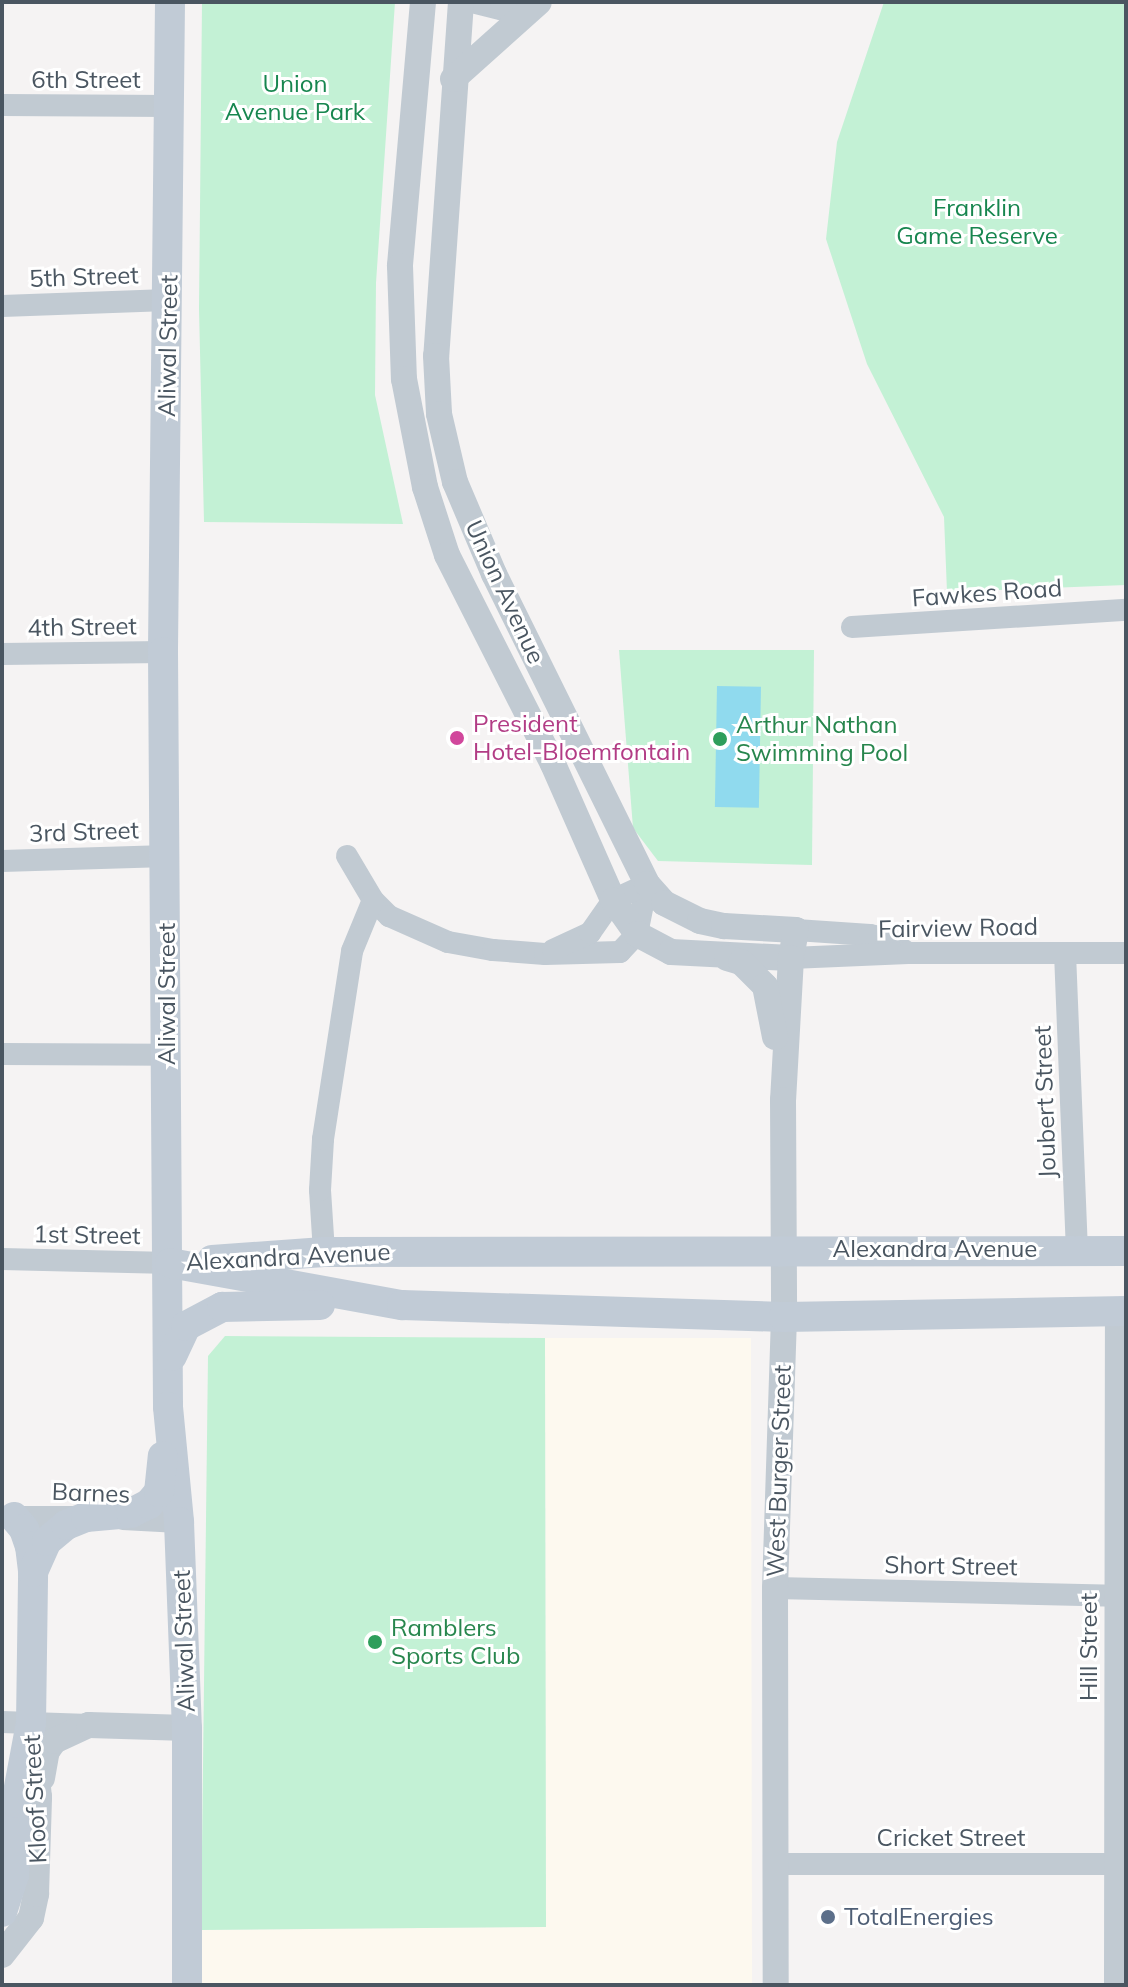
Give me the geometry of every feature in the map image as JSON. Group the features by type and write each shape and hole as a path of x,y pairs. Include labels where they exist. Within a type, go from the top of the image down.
{"main road":[{"name":"Aliwal Street","path":"170,2 163,652 170,1263 168,1407 179,1522 187,1728 187,1985"},
{"name":"Alexandra Avenue","path":"170,1263 324,1252 1126,1251"},
{"name":"Alexandra Avenue","path":"170,1263 402,1305 784,1317 1121,1310"},
{"path":"169,1364 186,1326 222,1307 402,1305"},
{"path":"33,1572 47,1541 66,1525 86,1517 131,1513 149,1504 159,1492 168,1407"},
{"path":"8,1517 24,1529 33,1572 16,1723"},
{"name":"Kloof Street","path":"2,1912 14,1876 16,1723"}],"street":[{"name":"Union Avenue","path":"423,2 400,266 404,379 414,441 447,555 553,764 613,900 637,934 671,952 791,958"},
{"name":"Union Avenue","path":"458,2 436,356 439,414 455,482 509,603 647,884 664,903 700,921 724,926 870,935 886,938 908,953"},
{"path":"400,266 415,212 436,32 458,2"},
{"path":"472,2 501,9 531,2"},
{"path":"453,79 539,2"},
{"name":"6th Street","path":"2,105 170,106"},
{"name":"5th Street","path":"2,306 168,300"},
{"path":"480,619 509,603"},
{"name":"Fawkes Road","path":"852,627 1126,610"},
{"name":"4th Street","path":"2,654 163,652"},
{"name":"3rd Street","path":"2,861 167,856"},
{"path":"347,856 373,900 389,916 448,942 545,954 620,952 637,934 647,884"},
{"path":"545,954 590,933 613,900 647,884"},
{"path":"324,1252 320,1190 323,1139 352,951 373,900"},
{"name":"West Burger Street","path":"776,1985 775,1588 784,1317 783,1100 791,958 796,930"},
{"name":"Fairview Road","path":"791,958 908,953 1126,953"},
{"name":"Joubert Street","path":"1065,953 1077,1249"},
{"path":"713,954 741,962 765,986 771,1005 783,1100"},
{"path":"2,1054 167,1055"},
{"name":"1st Street","path":"2,1259 170,1263"},
{"name":"Hill Street","path":"1115,1985 1122,1864 1121,1310"},
{"name":"Barnes","path":"8,1517 179,1522"},
{"name":"Short Street","path":"775,1588 1121,1596"},
{"path":"16,1723 187,1728"},
{"name":"Kloof Street","path":"2,1955 31,1918 40,1867 39,1797 16,1723"},
{"path":"39,1797 44,1762 54,1741 89,1725"},
{"name":"Cricket Street","path":"777,1864 1122,1864"}],"shaded area":[{"path":"545,1338 751,1338 752,1985 201,1985 201,1930 546,1927"}],"green space":[{"name":"Union Avenue Park","path":"202,2 395,2 376,283 375,395 403,524 204,522 199,309"},
{"name":"Franklin Game Reserve","path":"884,2 1126,2 1126,585 947,592 944,517 867,364 826,239 837,142"},
{"name":"Arthur Nathan Swimming Pool","path":"619,650 814,650 812,865 658,861 633,828"},
{"name":"Ramblers Sports Club","path":"225,1336 545,1338 546,1927 201,1930 208,1356"}],"water":[{"path":"717,686 761,687 759,808 715,807"}],"place":[{"name":"President Hotel-Bloemfontain","path":"457,738"},
{"name":"Arthur Nathan Swimming Pool","path":"720,739"},
{"name":"Ramblers Sports Club","path":"375,1642"},
{"name":"TotalEnergies","path":"828,1917"}]}
